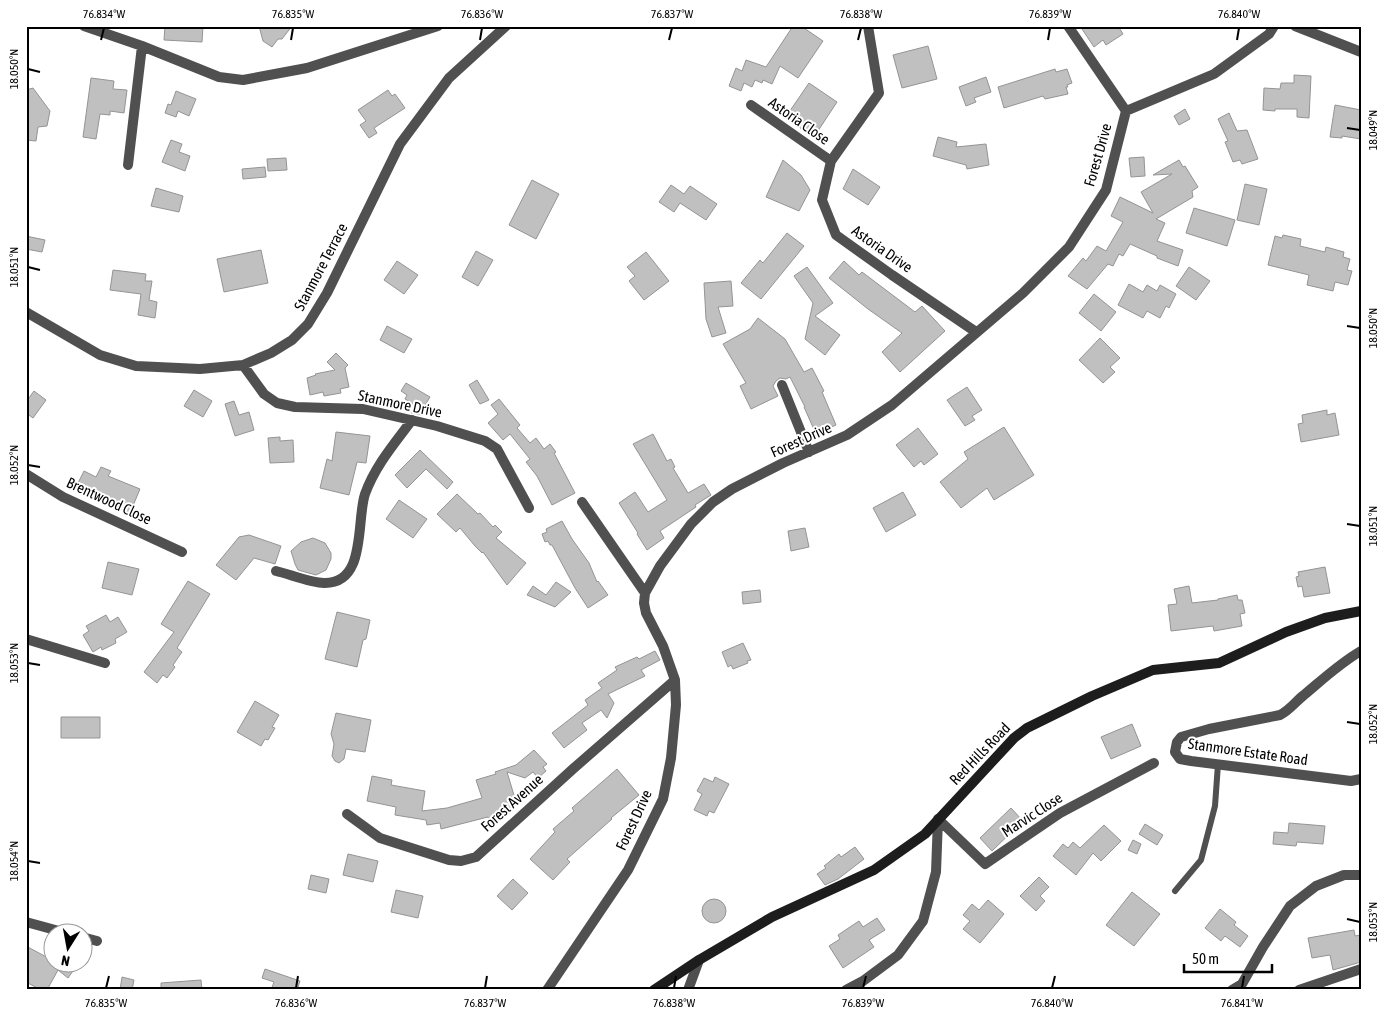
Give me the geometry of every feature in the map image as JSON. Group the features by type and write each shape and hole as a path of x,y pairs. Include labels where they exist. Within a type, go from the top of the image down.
{"main road":[{"name":"Red Hills Road","path":"654,990 699,960 772,917 874,870 925,834 1014,738 1027,728 1092,696 1153,670 1219,663 1286,632 1325,618 1361,611"}],"street":[{"path":"84,26 142,46 219,77 243,80 307,68 438,26"},
{"name":"Stanmore Terrace","path":"26,312 100,355 136,366 200,369 243,365 271,353 292,340 308,324 327,292 400,144 448,78 506,26"},
{"name":"Astoria Drive","path":"868,26 879,94 831,161 822,200 836,235 976,332"},
{"path":"1068,26 1126,111"},
{"name":"Forest Drive","path":"547,990 628,870 660,808 671,758 676,704 675,680 663,646 646,613 645,593 660,566 691,524 713,502 732,489 846,436 892,405 1023,293 1069,247 1106,190 1126,111 1214,74 1269,34 1274,26"},
{"path":"1295,26 1361,52"},
{"path":"128,165 142,46"},
{"name":"Astoria Close","path":"751,105 831,161"},
{"name":"Stanmore Drive","path":"243,365 264,394 277,402 294,407 363,409 412,420 486,441 497,449 529,508"},
{"path":"782,385 809,452"},
{"path":"276,571 324,583 337,581 351,570 356,557 364,496 380,462 412,420"},
{"name":"Brentwood Close","path":"26,474 63,497 182,552"},
{"path":"582,502 645,593"},
{"path":"26,639 105,663"},
{"name":"Stanmore Estate Road","path":"1361,651 1350,657 1288,711 1280,715 1200,731 1181,737 1177,742 1175,752 1180,758 1218,764 1350,782 1361,779"},
{"name":"Forest Avenue","path":"347,814 380,838 449,860 461,861 476,857 675,680"},
{"name":"Marvic Close","path":"938,819 985,864 1060,813 1154,763"},
{"path":"846,990 863,981 898,955 922,921 936,872 938,819"},
{"path":"1232,990 1244,987 1263,947 1290,906 1316,886 1344,875 1361,875"},
{"path":"26,922 42,926"},
{"path":"92,940 97,941"},
{"path":"688,990 699,960"},
{"path":"1299,990 1361,969"}],"lane":[{"path":"1175,891 1201,860 1215,806 1218,764"}],"building":[{"path":"165,26 203,26 202,42 164,40"},
{"path":"259,26 292,26 282,39 278,39 272,47 263,41"},
{"path":"793,26 801,26 823,41 798,78 780,66 772,84 763,80 762,83 755,80 752,87 744,83 741,91 729,86 736,68 742,71 746,60 766,67"},
{"path":"1080,26 1118,26 1123,34 1106,45 1103,40 1094,47"},
{"path":"928,46 937,79 902,88 893,55"},
{"path":"1055,69 1056,72 1067,69 1072,83 1066,87 1068,94 1045,99 1043,96 1004,108 998,87"},
{"path":"1294,75 1311,76 1309,118 1297,117 1297,109 1263,110 1264,88 1280,89 1281,83 1294,83"},
{"path":"986,77 991,92 974,98 976,102 966,106 959,87"},
{"path":"91,78 114,81 113,89 127,90 124,113 110,111 110,115 100,114 96,139 83,137"},
{"path":"809,83 837,102 814,137 785,118"},
{"path":"33,88 50,111 47,126 38,127 36,141 26,140 26,90"},
{"path":"388,90 392,96 395,94 405,108 374,128 377,133 369,138 360,125 366,121 358,110"},
{"path":"176,91 196,99 189,116 178,111 176,117 165,113 168,104 171,105"},
{"path":"1335,105 1361,110 1361,139 1342,136 1342,138 1330,137"},
{"path":"1185,109 1190,119 1179,125 1174,116"},
{"path":"1229,113 1237,131 1247,130 1258,159 1242,164 1240,160 1233,162 1225,142 1228,141 1218,119"},
{"path":"938,137 957,142 956,147 986,144 989,165 967,169 966,165 933,156"},
{"path":"171,140 182,144 179,152 190,156 185,171 162,162"},
{"path":"1144,157 1145,176 1131,177 1129,158"},
{"path":"286,158 287,170 268,171 267,159"},
{"path":"783,160 801,175 810,190 799,211 766,197"},
{"path":"1179,160 1198,187 1192,191 1193,197 1156,219 1165,223 1157,241 1183,250 1178,266 1130,244 1123,256 1119,254 1113,266 1108,264 1087,289 1068,276 1083,258 1086,261 1097,246 1106,251 1123,222 1111,216 1120,197 1153,213 1141,192 1172,174 1153,175"},
{"path":"265,167 266,177 243,179 242,169"},
{"path":"853,169 880,187 868,205 843,189"},
{"path":"532,180 559,194 536,239 509,225"},
{"path":"1245,184 1267,189 1259,225 1237,220"},
{"path":"671,185 684,194 690,186 717,204 706,220 680,203 674,212 659,202"},
{"path":"156,188 183,196 179,212 151,206"},
{"path":"1194,208 1235,220 1227,246 1186,233"},
{"path":"787,233 804,246 761,299 741,283 760,260 763,263"},
{"path":"1283,235 1301,239 1300,246 1325,252 1326,247 1344,252 1343,257 1350,259 1347,270 1352,271 1348,285 1335,282 1333,291 1307,285 1309,275 1268,265 1275,236 1282,238"},
{"path":"26,236 45,240 42,252 26,249"},
{"path":"261,250 268,283 224,292 217,259"},
{"path":"476,251 493,260 478,286 462,277"},
{"path":"646,252 669,281 644,300 629,281 635,276 627,267"},
{"path":"397,261 418,275 404,294 384,280"},
{"path":"844,261 859,275 862,272 915,312 922,306 945,331 900,372 882,352 902,333 829,278"},
{"path":"807,267 833,303 815,316 840,335 825,355 805,339 813,303 794,276"},
{"path":"1189,267 1210,281 1196,300 1176,286"},
{"path":"113,270 146,274 145,281 152,281 149,300 157,302 155,318 138,315 141,294 110,290"},
{"path":"731,281 733,306 718,307 726,333 712,337 706,319 704,283"},
{"path":"1129,284 1143,292 1147,285 1157,291 1160,285 1176,294 1169,308 1166,306 1160,318 1147,311 1143,318 1118,305"},
{"path":"1094,294 1116,312 1101,331 1079,313"},
{"path":"758,318 785,339 804,372 812,368 824,391 822,392 836,425 816,434 790,377 786,379 780,378 776,381 773,386 778,396 751,409 740,386 746,383 723,344 750,329"},
{"path":"387,326 412,339 404,353 380,340"},
{"path":"1100,338 1120,358 1110,367 1115,372 1103,383 1079,360"},
{"path":"336,353 348,365 345,368 349,387 340,389 341,393 324,396 323,392 310,395 307,378 315,374 335,370 327,362"},
{"path":"477,380 489,400 480,404 469,385"},
{"path":"406,383 430,397 424,407 427,408 422,415 411,413 417,406 405,399 407,395 401,391"},
{"path":"967,387 982,410 972,416 975,420 965,426 947,400"},
{"path":"194,390 212,401 203,417 184,406"},
{"path":"34,391 46,400 33,418 26,413 26,402"},
{"path":"499,399 520,425 517,428 530,443 536,438 544,449 550,444 556,452 554,453 575,493 552,505 537,476 526,462 530,459 510,434 503,440 488,423 498,414 491,405"},
{"path":"234,401 239,415 249,412 254,430 235,436 225,404"},
{"path":"1327,410 1327,415 1335,413 1339,435 1301,442 1298,424 1303,423 1302,415"},
{"path":"1004,427 1034,475 994,500 987,488 961,508 940,482 968,459 964,452"},
{"path":"918,428 938,454 924,465 921,461 914,467 896,445"},
{"path":"336,432 370,436 366,463 357,462 349,495 320,488 327,459 332,461"},
{"path":"653,434 667,461 671,459 675,467 673,468 688,493 704,484 711,495 660,531 664,538 647,550 619,503 635,492 648,512 667,500 633,444"},
{"path":"280,437 280,441 293,440 294,462 270,463 268,438"},
{"path":"420,450 453,482 447,489 426,469 407,488 395,475"},
{"path":"101,467 111,471 108,476 140,489 130,513 107,504 108,500 77,485 84,471 96,477"},
{"path":"903,492 916,515 886,532 873,508"},
{"path":"457,494 478,514 480,513 493,527 495,525 502,532 496,538 526,563 507,585 483,552 475,546 460,528 456,532 437,514"},
{"path":"399,500 427,519 413,538 386,519"},
{"path":"562,521 589,563 597,582 608,595 588,608 552,545 548,541 545,542 542,534 547,532 546,529"},
{"path":"805,528 809,547 791,551 788,531"},
{"path":"249,535 281,546 275,564 254,558 236,580 216,565 239,537"},
{"path":"313,538 325,543 331,553 331,559 326,570 316,575 298,570 291,551 301,542"},
{"path":"108,562 139,569 132,595 102,588"},
{"path":"1325,567 1330,593 1304,597 1302,586 1298,587 1296,577 1299,576 1298,572"},
{"path":"188,581 210,594 177,648 182,652 173,665 175,667 167,678 163,675 157,683 144,672 174,632 161,624"},
{"path":"556,582 571,592 555,607 527,595 533,586 546,595"},
{"path":"1189,586 1192,603 1218,600 1237,595 1238,600 1242,600 1245,613 1240,614 1242,626 1214,631 1213,626 1171,631 1168,605 1177,604 1174,589"},
{"path":"760,590 761,602 743,604 742,592"},
{"path":"337,612 370,620 357,667 325,659"},
{"path":"106,615 110,622 118,617 127,632 115,639 116,643 102,650 101,647 93,652 83,635 89,631 86,626"},
{"path":"743,643 751,660 733,669 731,665 728,667 722,652"},
{"path":"655,651 660,660 641,670 645,676 608,694 614,703 607,718 601,710 582,723 587,730 564,748 552,733 588,705 585,700 602,688 598,683 617,670 615,667"},
{"path":"255,701 279,715 272,727 275,728 268,740 265,739 261,746 237,732"},
{"path":"336,713 371,720 365,752 346,749 344,759 339,763 332,756 334,744 331,734"},
{"path":"61,717 100,717 100,738 61,738"},
{"path":"1132,724 1141,746 1111,759 1101,737"},
{"path":"534,750 547,764 543,767 546,771 538,778 533,772 525,778 507,772 517,805 505,809 505,815 489,820 488,817 441,829 440,823 427,825 426,820 395,815 396,807 367,801 372,776 392,780 391,785 425,791 422,811 447,808 482,798 476,780 516,765"},
{"path":"617,769 639,795 567,859 570,862 553,880 530,859 555,832 553,829 574,811 572,808"},
{"path":"715,777 729,784 714,813 709,811 707,816 694,810 702,794 697,791 704,778 713,782"},
{"path":"1011,808 1023,821 992,851 980,838"},
{"path":"1289,823 1325,826 1323,844 1297,842 1296,846 1273,844 1274,832 1288,833"},
{"path":"1145,824 1163,835 1157,845 1139,834"},
{"path":"1104,825 1121,841 1101,861 1093,853 1076,875 1053,856 1063,844 1068,848 1073,842 1080,848"},
{"path":"1133,840 1141,844 1137,854 1128,850"},
{"path":"855,847 864,859 838,879 825,885 817,874 826,868 824,866 839,854 841,857"},
{"path":"348,854 378,861 373,882 343,875"},
{"path":"311,875 329,879 326,893 308,889"},
{"path":"1039,877 1049,887 1040,896 1045,901 1036,911 1020,896"},
{"path":"513,879 528,893 512,910 497,896"},
{"path":"396,890 423,896 418,918 391,912"},
{"path":"1132,892 1160,914 1134,946 1106,925"},
{"path":"714,899 723,902 726,911 723,920 714,923 705,920 702,911 705,902"},
{"path":"988,900 1004,914 980,943 963,929 970,921 963,915 972,904 979,910"},
{"path":"1220,909 1236,922 1234,925 1248,936 1240,947 1225,936 1221,941 1205,928"},
{"path":"877,918 885,930 869,940 874,947 843,968 829,946 840,939 838,935 859,921 863,927"},
{"path":"1354,930 1355,936 1361,935 1361,962 1333,970 1330,955 1312,958 1308,938"},
{"path":"26,946 42,955 42,974 56,974 47,990 41,990 26,982"},
{"path":"265,969 300,981 297,990 271,990 274,982 262,978"},
{"path":"63,974 71,974 68,978"},
{"path":"122,977 134,980 132,990 120,990"},
{"path":"201,980 202,990 161,990 161,983"}]}
